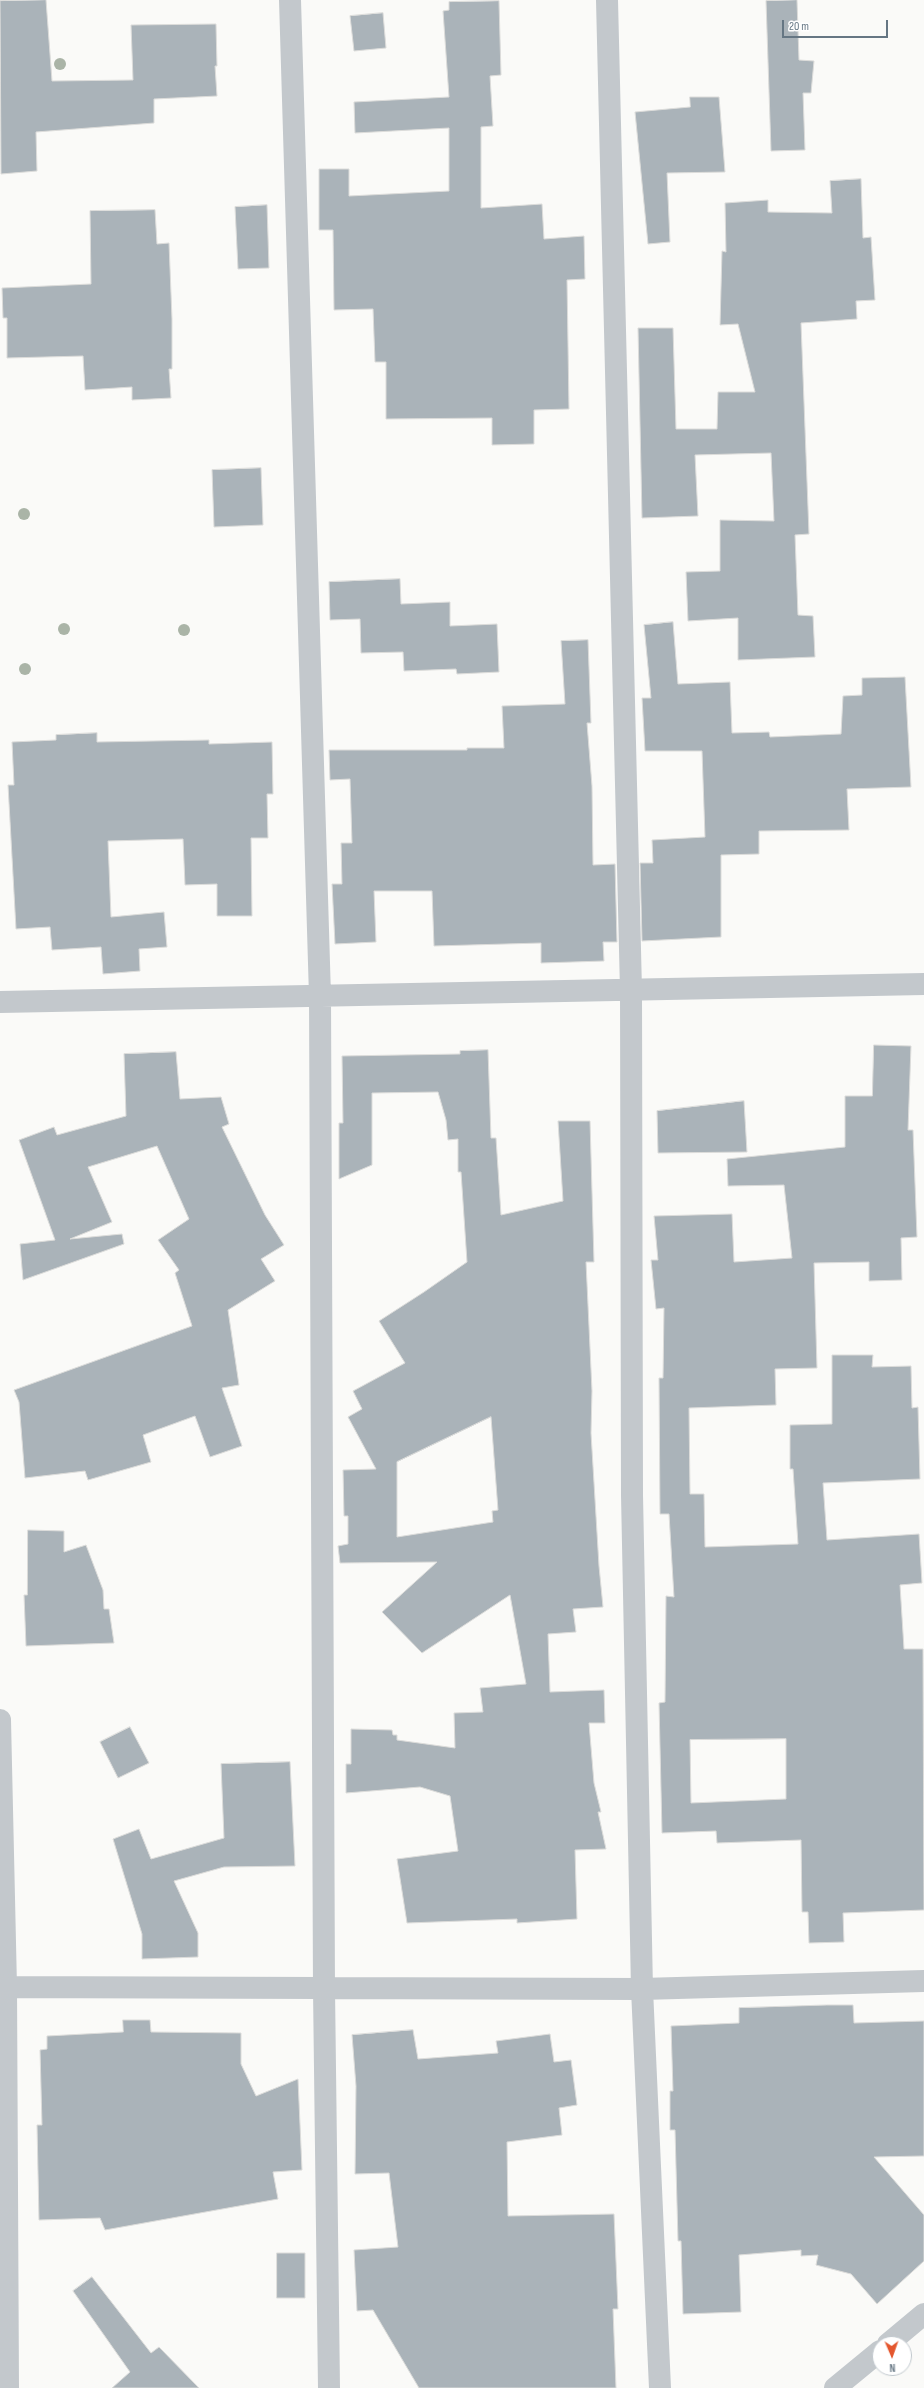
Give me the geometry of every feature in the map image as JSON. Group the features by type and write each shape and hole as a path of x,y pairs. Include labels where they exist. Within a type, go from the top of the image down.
{"street":[{"path":"290,0 320,996 324,1989 329,2388"},
{"path":"607,0 631,990 632,1495 642,1989 660,2388"},
{"path":"0,1002 924,984"},
{"path":"0,1720 8,2388"},
{"path":"3,1987 642,1989 924,1980"},
{"path":"898,2336 924,2314"},
{"path":"835,2388 872,2357"}],"building":[{"path":"46,0 52,81 133,80 131,25 216,24 217,66 215,66 217,96 154,99 154,123 36,132 37,171 1,174 0,1"},
{"path":"797,0 799,60 814,61 811,93 803,93 805,150 771,151 766,1"},
{"path":"499,1 501,75 490,76 493,126 481,127 481,208 542,204 544,239 584,236 585,279 567,280 569,409 534,410 534,444 492,445 492,418 386,419 386,362 375,362 373,309 334,310 333,230 319,230 319,169 349,169 349,196 449,191 449,128 355,133 354,102 449,97 443,11 449,10 449,2"},
{"path":"383,13 386,48 354,51 350,16"},
{"path":"690,97 719,97 725,172 667,173 670,242 648,244 635,112 690,107"},
{"path":"861,179 863,238 871,237 875,300 856,301 857,319 801,323 809,534 795,535 798,615 813,616 815,657 738,660 738,618 688,621 686,572 720,571 720,520 774,521 771,453 695,455 698,516 642,518 638,328 673,328 676,429 717,429 718,392 755,392 738,324 720,325 722,251 726,252 725,203 768,200 768,212 832,213 830,181"},
{"path":"267,205 269,268 238,269 235,207"},
{"path":"155,210 157,244 169,243 172,319 172,369 169,369 171,398 132,400 132,387 85,390 83,356 7,358 7,318 3,318 2,288 91,284 90,211"},
{"path":"261,468 263,525 214,527 212,470"},
{"path":"400,579 401,604 450,602 450,626 497,624 499,672 457,674 456,669 404,671 403,652 361,653 360,619 330,620 329,582"},
{"path":"673,622 678,684 730,682 732,733 769,732 770,737 841,734 843,696 862,695 862,678 905,677 911,787 847,789 849,830 759,831 759,854 721,855 721,937 642,941 640,863 653,863 652,840 705,837 702,751 645,751 642,698 651,698 644,625"},
{"path":"588,640 591,723 587,723 592,786 593,865 615,864 617,942 603,942 604,961 541,963 541,943 434,946 432,891 374,891 376,942 335,944 332,884 342,884 341,843 352,843 350,779 330,780 329,750 467,750 467,748 504,748 502,706 565,704 561,641"},
{"path":"97,733 97,742 209,740 209,744 272,742 273,794 267,794 268,838 251,838 252,916 217,916 217,884 185,885 183,839 108,841 111,917 164,912 167,947 139,949 140,971 103,974 101,947 52,950 50,927 16,929 8,785 14,785 12,742 56,740 56,735"},
{"path":"874,1045 911,1046 908,1130 913,1130 917,1237 901,1238 902,1280 869,1281 869,1262 814,1263 817,1368 775,1369 776,1405 689,1408 690,1494 704,1494 705,1547 798,1544 793,1469 790,1469 790,1425 832,1424 832,1355 873,1355 872,1367 911,1366 912,1408 918,1407 920,1479 823,1483 827,1540 919,1534 922,1583 900,1585 904,1649 923,1649 924,1910 843,1913 844,1942 809,1943 808,1912 802,1912 801,1840 717,1843 716,1831 662,1833 659,1703 665,1702 666,1596 674,1597 669,1514 660,1514 659,1378 663,1378 664,1308 656,1309 651,1260 658,1260 654,1216 732,1214 734,1262 792,1258 784,1185 728,1186 727,1159 845,1147 845,1096 872,1096","holes":["786,1739 786,1799 691,1803 690,1740"]},
{"path":"488,1050 491,1138 496,1138 501,1215 563,1201 558,1121 590,1121 594,1262 586,1262 592,1391 591,1433 603,1607 573,1609 576,1632 548,1634 550,1692 604,1690 605,1723 589,1723 594,1783 601,1812 598,1812 606,1849 575,1850 577,1919 517,1923 517,1919 407,1923 397,1859 458,1851 450,1796 420,1787 346,1793 346,1764 351,1764 351,1729 392,1730 393,1735 397,1735 397,1740 455,1748 454,1713 483,1712 480,1688 526,1684 510,1595 422,1653 382,1612 437,1562 340,1563 338,1546 348,1544 348,1516 344,1516 343,1470 376,1469 348,1417 362,1409 353,1391 405,1363 379,1321 467,1262 461,1172 458,1172 458,1139 448,1140 446,1120 438,1092 372,1093 372,1165 339,1179 339,1123 343,1123 342,1056 460,1054 460,1051","holes":["491,1417 498,1510 492,1511 493,1522 397,1537 397,1462"]},
{"path":"176,1052 180,1099 221,1097 229,1124 222,1127 265,1215 284,1245 261,1259 275,1281 228,1310 239,1385 222,1388 242,1446 210,1457 195,1416 143,1435 151,1462 88,1480 85,1471 25,1478 19,1402 14,1390 192,1326 175,1273 179,1270 158,1240 189,1219 157,1146 88,1167 112,1222 70,1239 122,1234 124,1244 23,1280 20,1244 55,1240 19,1140 54,1127 57,1135 126,1116 124,1054"},
{"path":"744,1101 747,1152 658,1153 657,1111"},
{"path":"28,1530 64,1531 64,1552 86,1545 103,1590 104,1609 109,1609 114,1643 26,1646 24,1595 27,1595"},
{"path":"130,1727 149,1763 118,1778 100,1742"},
{"path":"290,1762 295,1866 224,1867 174,1881 198,1933 198,1957 142,1959 142,1934 113,1839 139,1829 151,1859 224,1838 221,1764"},
{"path":"853,2005 854,2023 924,2021 924,2156 874,2157 924,2215 924,2261 877,2304 851,2274 816,2265 818,2255 801,2256 801,2250 739,2255 741,2312 683,2314 681,2241 678,2241 675,2130 670,2130 670,2091 673,2091 671,2026 739,2023 739,2008"},
{"path":"123,2020 150,2020 151,2032 241,2033 241,2064 256,2096 298,2079 302,2170 273,2172 278,2199 105,2230 100,2218 39,2220 37,2125 42,2125 40,2050 47,2049 47,2036 123,2032"},
{"path":"413,2030 418,2059 498,2053 496,2041 550,2034 554,2062 571,2060 577,2105 559,2108 562,2135 507,2142 508,2216 614,2214 618,2309 613,2309 616,2388 419,2388 373,2310 357,2311 354,2250 398,2247 389,2173 355,2174 356,2086 352,2035"},
{"path":"277,2253 305,2253 305,2298 277,2298"},
{"path":"92,2277 151,2353 159,2347 199,2388 112,2388 130,2372 73,2291"}]}
